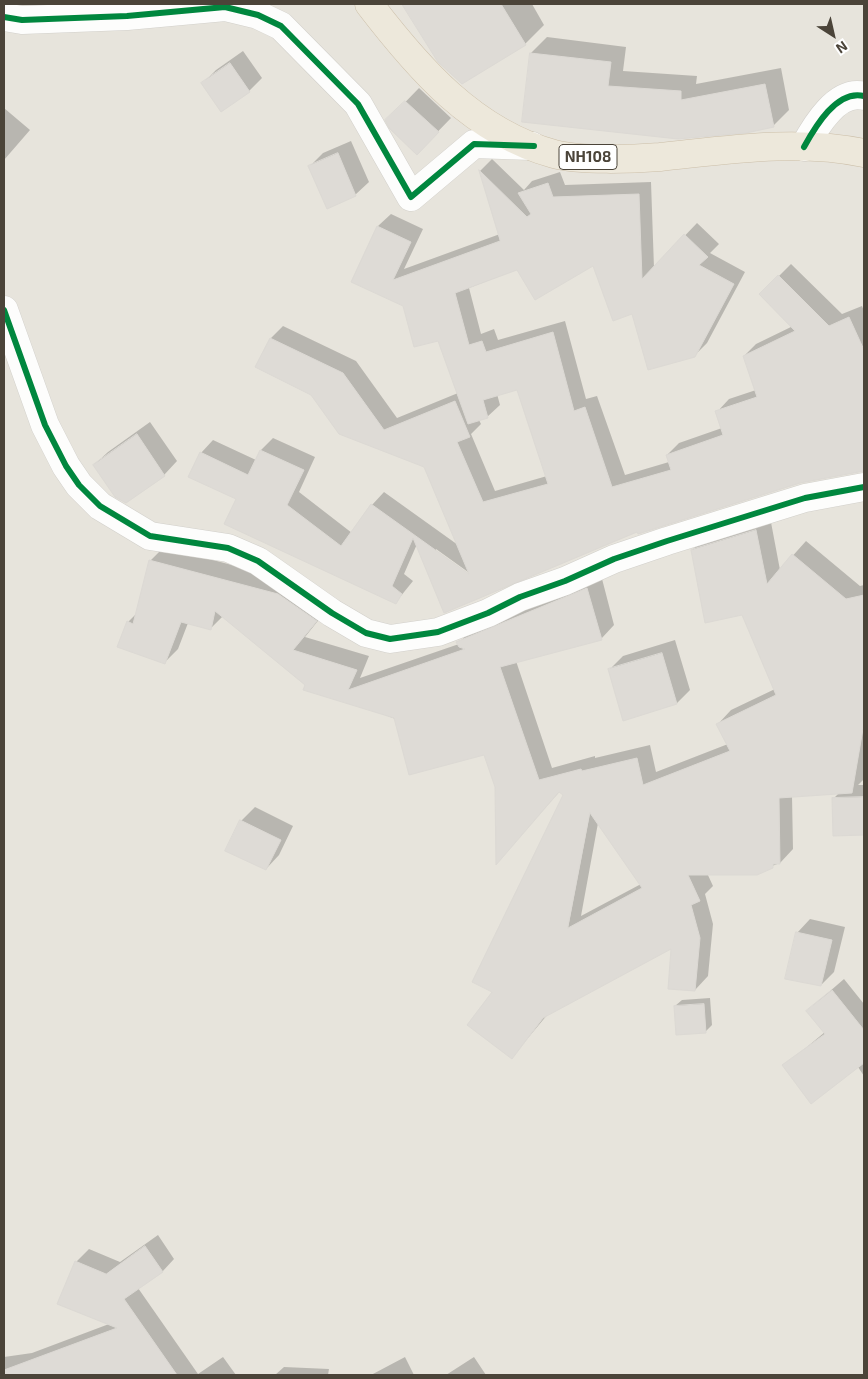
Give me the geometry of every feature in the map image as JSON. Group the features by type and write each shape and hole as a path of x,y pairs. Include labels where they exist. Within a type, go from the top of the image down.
{"highway":[{"name":"NH108","path":"369,4 400,44 446,94 504,135 555,154 609,158 659,157 727,149 804,146 833,146 864,152"}],"street":[{"path":"4,17 22,20 126,16 225,7 258,15 281,26 358,104 411,197 474,144 534,146"},
{"path":"804,146 838,102 850,96 864,96"},
{"path":"4,310 45,425 66,466 79,485 100,506 150,536 228,548 258,561 332,613 366,633 390,639 438,632 488,613 520,596 565,581 614,558 805,498 864,486"}],"shaded area":[{"path":"4,4 864,4 864,1375 4,1375"}],"building":[{"path":"402,4 501,4 526,45 462,84 438,62"},
{"path":"530,53 611,62 608,86 681,91 681,100 765,84 774,127 746,133 678,139 522,122"},
{"path":"230,63 250,92 221,112 201,83"},
{"path":"405,101 439,132 417,155 389,128 385,120"},
{"path":"338,153 356,196 327,209 308,166"},
{"path":"479,170 527,217 531,214 518,193 548,183 553,197 639,194 642,279 684,234 708,257 699,265 734,284 695,357 648,370 632,314 613,321 593,266 535,300 517,270 455,293 469,345 482,341 486,352 553,332 574,411 585,407 612,487 671,470 666,455 723,435 715,411 757,397 743,356 795,331 759,294 778,275 829,326 849,317 864,350 864,471 800,483 638,534 637,532 444,613 413,538 392,586 402,594 396,604 224,524 236,499 188,477 200,452 248,475 260,450 304,470 287,505 341,546 371,504 469,574 424,467 339,434 311,395 255,367 270,338 343,373 384,430 455,401 470,437 457,442 483,502 548,484 517,390 483,400 488,418 468,424 438,341 414,347 403,306 351,282 377,226 411,242 393,280 500,241"},
{"path":"137,434 165,476 126,503 115,497 93,465"},
{"path":"756,530 767,584 792,554 846,599 864,595 864,723 852,793 779,798 780,864 773,864 773,868 757,875 688,875 700,901 691,905 700,938 695,991 668,989 671,949 543,1018 512,1059 467,1025 492,992 472,982 563,795 559,792 496,865 495,787 484,755 409,775 394,718 303,690 305,685 215,611 211,630 181,622 165,664 117,647 127,621 133,624 149,560 278,594 317,621 293,650 357,670 348,690 465,649 459,647 456,642 587,588 602,640 500,667 539,780 581,769 582,771 637,758 643,785 730,751 716,724 776,695 742,615 705,623 691,550","holes":["590,813 642,888 568,928"]},
{"path":"662,653 677,704 623,721 608,669"},
{"path":"864,797 864,835 833,836 832,798"},
{"path":"240,820 281,840 266,870 225,851"},
{"path":"796,932 832,940 821,986 785,979"},
{"path":"832,990 864,1030 864,1063 811,1104 782,1065 825,1034 806,1011"},
{"path":"704,1004 706,1033 676,1035 674,1006"},
{"path":"145,1246 163,1272 124,1299 177,1375 4,1375 4,1370 117,1328 57,1304 75,1261 106,1274"}],"cycle path":[{"path":"4,17 22,20 127,16 225,7 258,15 281,26 358,104 411,197 474,144 534,146"},
{"path":"804,147 821,120 836,104 854,95 864,96"},
{"path":"4,310 45,425 66,466 79,485 100,506 150,536 228,548 258,561 332,613 366,633 390,639 438,632 488,613 520,597 565,581 614,559 667,541 805,498 864,487"}]}
